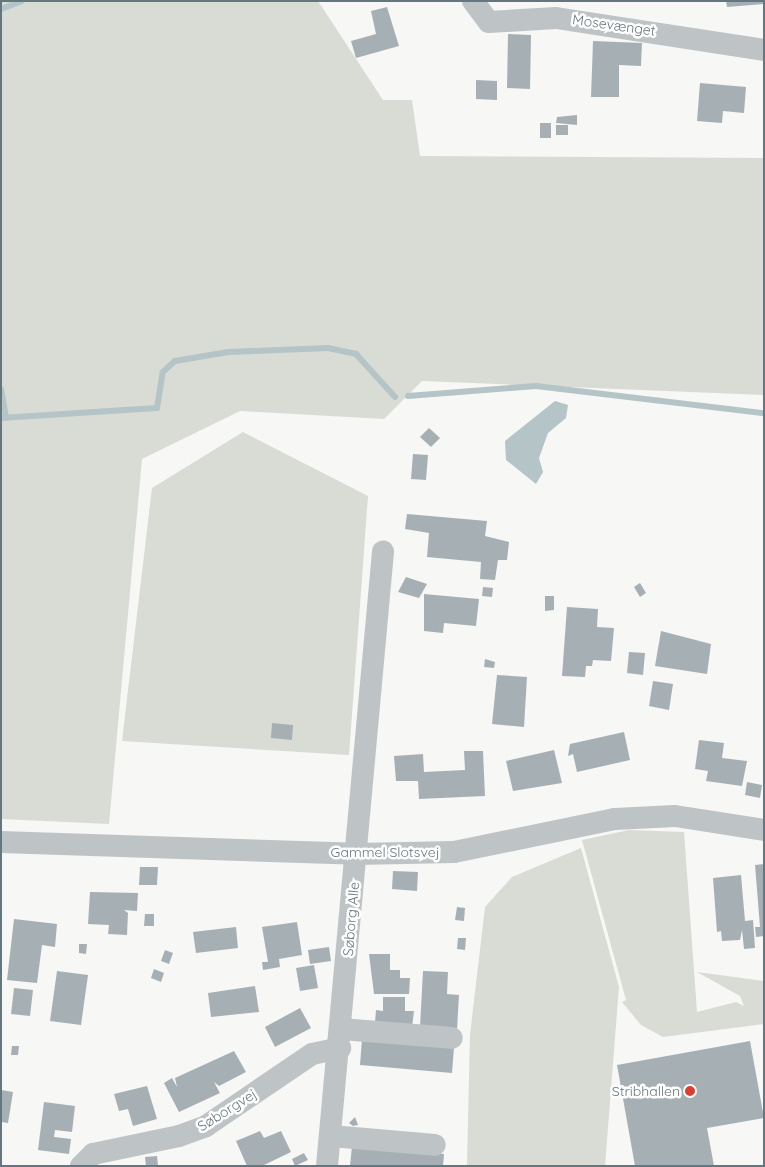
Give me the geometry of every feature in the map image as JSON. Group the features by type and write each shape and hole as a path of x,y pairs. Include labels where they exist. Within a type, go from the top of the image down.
{"street":[{"name":"Mosevænget","path":"473,1 489,22 556,18 764,50"},
{"name":"Søborg Alle","path":"328,1166 383,552"},
{"name":"Gammel Slotsvej","path":"1,842 356,854 454,852 615,819 675,816 764,830"},
{"name":"Søborgvej","path":"82,1166 93,1154 179,1136 206,1126 312,1054 340,1038 452,1038"},
{"path":"331,1136 435,1144"}],"shaded area":[{"path":"1,1 318,1 383,100 412,100 420,156 764,158 764,395 422,381 384,419 240,411 142,459 109,824 1,819"},
{"path":"555,401 568,405 566,418 548,433 539,458 543,472 536,484 506,460 505,441"},
{"path":"243,432 368,496 349,755 122,741 152,488"},
{"path":"629,830 684,832 697,1012 736,1002 744,1006 740,996 697,972 764,981 764,1024 663,1037 641,1025 622,1002 626,1000 582,840"},
{"path":"581,848 619,987 605,1166 467,1166 470,1035 485,907 512,877"}],"building":[{"path":"726,1 764,1 764,4 727,7"},
{"path":"387,7 399,46 356,58 351,41 376,34 371,11"},
{"path":"508,34 531,35 530,89 507,88"},
{"path":"593,41 642,43 641,66 619,65 619,97 591,97"},
{"path":"476,80 497,81 497,100 476,99"},
{"path":"700,83 746,87 744,113 723,111 722,123 697,121"},
{"path":"577,115 577,125 556,123 557,117"},
{"path":"540,123 551,123 551,138 540,138"},
{"path":"556,125 568,125 568,135 556,135"},
{"path":"429,428 440,438 431,447 420,437"},
{"path":"413,454 428,455 426,480 411,479"},
{"path":"407,514 487,521 485,536 509,542 507,560 498,560 495,580 480,579 481,562 427,557 429,533 405,529"},
{"path":"406,577 427,584 419,598 398,592"},
{"path":"640,583 646,593 640,597 634,587"},
{"path":"483,587 493,588 492,597 482,596"},
{"path":"424,594 479,599 476,626 444,623 443,633 424,631"},
{"path":"545,596 554,596 554,610 545,611"},
{"path":"567,607 598,609 597,627 614,628 611,661 593,660 592,666 586,666 585,677 562,676"},
{"path":"661,631 711,644 707,674 655,666"},
{"path":"629,652 645,653 643,675 627,673"},
{"path":"485,659 495,662 494,668 484,667"},
{"path":"497,675 527,677 524,727 492,724"},
{"path":"653,681 673,684 669,710 649,706"},
{"path":"272,723 293,725 292,740 271,738"},
{"path":"624,732 630,760 577,772 573,754 568,756 570,744"},
{"path":"699,740 724,743 722,758 747,761 742,786 706,781 708,771 695,769"},
{"path":"554,750 562,783 513,791 506,761"},
{"path":"464,751 483,751 485,796 419,799 418,781 396,781 394,756 423,754 424,772 465,770"},
{"path":"747,782 762,785 760,798 745,795"},
{"path":"764,864 764,936 756,937 755,927 760,927 755,865"},
{"path":"140,867 158,867 157,885 139,885"},
{"path":"393,871 418,872 417,891 392,889"},
{"path":"741,875 745,921 753,920 755,948 744,949 742,930 740,940 722,941 721,931 717,932 713,878"},
{"path":"90,892 138,893 137,911 124,910 128,913 127,935 108,934 109,925 88,924"},
{"path":"457,907 465,908 464,921 455,920"},
{"path":"145,914 154,914 154,926 144,926"},
{"path":"14,919 57,924 55,947 42,945 37,983 7,980"},
{"path":"297,922 302,955 279,959 280,967 263,970 262,962 268,962 262,927"},
{"path":"236,927 238,948 196,953 193,932"},
{"path":"458,938 466,938 465,950 457,949"},
{"path":"79,944 87,944 86,954 79,953"},
{"path":"329,947 331,961 310,964 308,950"},
{"path":"165,950 173,953 169,964 161,961"},
{"path":"369,954 390,954 390,970 400,970 400,978 410,978 409,994 374,994"},
{"path":"314,965 318,988 300,991 296,968"},
{"path":"154,969 164,973 161,982 151,978"},
{"path":"57,971 88,975 81,1025 50,1021"},
{"path":"423,971 448,972 447,994 459,995 457,1030 420,1027"},
{"path":"255,986 259,1012 211,1017 208,993"},
{"path":"14,988 33,990 30,1016 11,1014"},
{"path":"383,997 405,997 405,1011 414,1011 412,1027 375,1023 376,1010 383,1011"},
{"path":"300,1008 311,1028 275,1047 265,1027"},
{"path":"362,1039 454,1047 452,1073 360,1065"},
{"name":"Stribhallen","path":"750,1041 764,1118 707,1128 714,1166 635,1166 617,1065"},
{"path":"12,1046 19,1046 18,1055 11,1055"},
{"path":"234,1051 246,1072 219,1086 214,1082 220,1093 179,1112 164,1083 172,1078 177,1087 175,1078"},
{"path":"147,1086 157,1119 133,1126 128,1109 119,1111 114,1094"},
{"path":"1,1090 13,1092 8,1123 1,1122"},
{"path":"44,1102 75,1106 72,1132 55,1130 54,1137 71,1139 69,1154 38,1150"},
{"path":"355,1117 358,1125 353,1126 349,1123"},
{"path":"260,1131 264,1138 281,1131 291,1152 262,1166 247,1166 236,1141"},
{"path":"352,1146 444,1154 443,1166 350,1166"},
{"path":"304,1153 308,1160 295,1166 292,1159"},
{"path":"157,1156 158,1166 146,1166 145,1157"}],"waterway":[{"path":"1,9 22,1"},
{"path":"1,418 157,408 163,372 175,361 228,352 328,348 356,354 395,397"},
{"path":"408,396 536,386 764,413"},
{"path":"1,389 6,418"}],"place":[{"name":"Stribhallen","path":"690,1091"}]}
